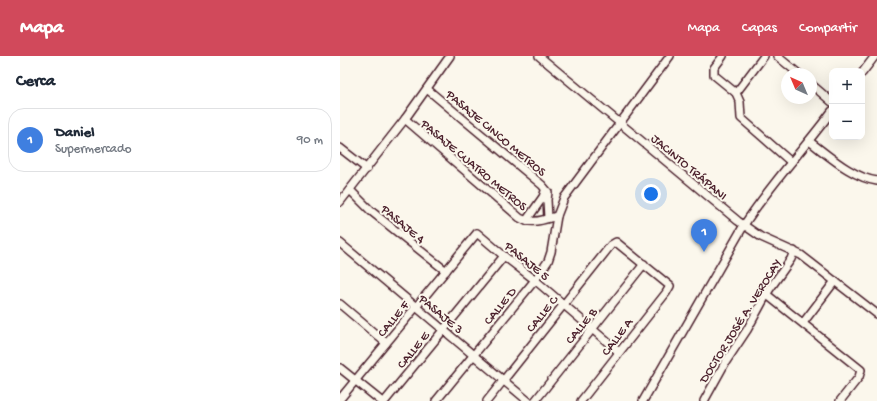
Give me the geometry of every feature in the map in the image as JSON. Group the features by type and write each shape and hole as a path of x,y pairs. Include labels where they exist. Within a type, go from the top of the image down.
{"street":[{"path":"340,202 428,89 450,56"},
{"name":"JACINTO TRÁPANI","path":"539,56 744,225 761,237 794,251 814,264 875,310"},
{"name":"CALLE D","path":"436,401 548,262 557,216 564,198 670,56"},
{"path":"723,56 714,68 714,75 736,93 740,102 741,118 791,162"},
{"path":"736,93 764,56"},
{"path":"777,56 792,68"},
{"path":"865,69 875,56"},
{"name":"PASAJE CINCO METROS","path":"428,89 548,192 546,200 548,218"},
{"path":"817,89 829,99"},
{"path":"643,401 759,201 829,115"},
{"name":"PASAJE CUATRO METROS","path":"405,119 520,218 526,221 535,222 557,216"},
{"path":"809,141 847,169 866,178 877,181"},
{"path":"340,148 367,169"},
{"name":"PASAJE 4","path":"350,190 371,211 446,271"},
{"path":"526,221 543,197 545,190"},
{"name":"CALLE F","path":"340,398 477,233"},
{"name":"PASAJE 5","path":"477,233 535,280 619,352"},
{"name":"CALLE C","path":"487,401 611,245 616,242 644,264"},
{"name":"PASAJE 3","path":"340,243 528,401"},
{"name":"DOCTOR JOSÉ A. VEROCAY","path":"704,401 725,363 747,330 766,294 791,259 794,251"},
{"name":"CALLE E","path":"385,401 504,256"},
{"name":"CALLE A","path":"581,401 670,286 644,264"},
{"name":"CALLE B","path":"535,401 644,264"},
{"path":"804,323 835,281"},
{"path":"766,294 861,370 859,377 840,401"},
{"path":"340,304 386,343"},
{"path":"340,368 380,401"}],"place":[{"name":"Daniel","path":"704,252"}]}
